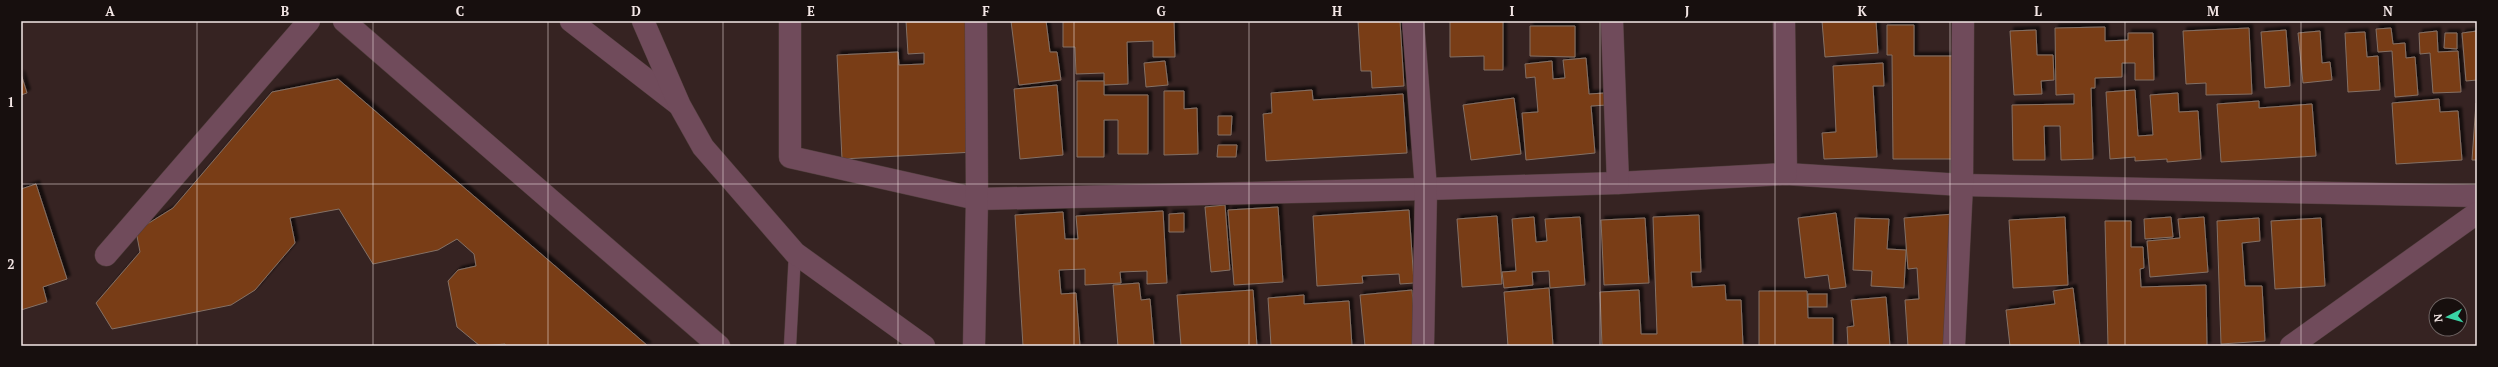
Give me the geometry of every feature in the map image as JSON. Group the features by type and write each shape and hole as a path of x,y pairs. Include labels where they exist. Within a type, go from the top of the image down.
{"street":[{"path":"106,255 309,21"},
{"path":"344,21 719,346"},
{"path":"571,21 680,106"},
{"path":"643,21 680,106 703,147 795,253 924,346"},
{"path":"790,21 790,157 977,198 1426,189 1618,183 1786,174 1962,185 2477,196"},
{"path":"974,346 977,198 976,21"},
{"path":"1413,21 1426,189 1423,346"},
{"path":"1612,21 1618,183"},
{"path":"1784,21 1786,174"},
{"path":"1954,346 1962,185 1963,21"},
{"path":"2291,346 2477,213"}],"lane":[{"path":"790,346 795,253"}],"building":[{"path":"906,21 979,21 975,152 842,159 837,55 898,52 899,65 924,64 924,53 908,54"},
{"path":"1011,21 1046,21 1050,52 1057,52 1061,80 1019,85"},
{"path":"1063,21 1174,21 1175,57 1153,57 1153,41 1127,42 1128,84 1104,85 1104,73 1076,74 1075,47 1063,47"},
{"path":"1358,21 1400,21 1404,86 1372,88 1371,71 1361,71"},
{"path":"1450,21 1503,21 1503,70 1484,70 1484,56 1450,57"},
{"path":"1822,21 1876,21 1878,53 1825,57"},
{"path":"1887,25 1914,25 1914,56 1953,56 1953,159 1893,159 1892,55 1887,55"},
{"path":"1530,26 1575,26 1575,57 1530,56"},
{"path":"2105,27 2105,41 2128,40 2128,33 2153,33 2154,80 2135,80 2135,63 2122,63 2122,77 2095,78 2095,88 2091,88 2093,159 2061,160 2060,126 2044,126 2045,160 2013,160 2012,105 2074,104 2074,94 2056,95 2055,28"},
{"path":"2249,28 2252,94 2206,95 2206,83 2186,84 2183,31"},
{"path":"2391,28 2393,44 2405,43 2406,58 2415,57 2418,95 2395,97 2392,51 2378,52 2376,29"},
{"path":"2036,30 2037,55 2053,55 2054,80 2041,81 2042,94 2014,95 2010,31"},
{"path":"2286,30 2290,86 2265,88 2261,32"},
{"path":"2320,31 2322,63 2330,62 2332,80 2303,83 2298,33"},
{"path":"2437,31 2438,52 2458,51 2461,92 2433,93 2430,53 2420,54 2419,33"},
{"path":"2477,31 2477,80 2466,81 2462,33"},
{"path":"2365,32 2367,57 2378,56 2380,90 2348,92 2345,33"},
{"path":"2445,33 2457,33 2457,49 2444,48"},
{"path":"1586,58 1589,94 1605,93 1607,105 1591,106 1595,153 1526,160 1522,113 1538,112 1535,77 1526,78 1525,64 1552,61 1553,79 1565,78 1563,60"},
{"path":"1165,61 1168,85 1146,87 1144,63"},
{"path":"1883,63 1884,86 1873,86 1877,157 1824,159 1822,133 1836,132 1833,66"},
{"path":"21,74 27,93 21,95"},
{"path":"338,79 648,346 506,346 505,344 480,346 457,327 448,281 458,270 476,266 474,254 457,239 438,250 373,264 339,209 290,218 295,243 255,290 231,305 112,329 96,303 140,252 136,231 173,208 272,92"},
{"path":"1077,81 1104,81 1104,95 1148,95 1148,154 1118,154 1118,120 1104,120 1104,157 1077,157"},
{"path":"1057,85 1063,155 1020,159 1014,89"},
{"path":"1312,90 1313,100 1403,94 1407,153 1266,161 1263,114 1272,113 1271,93"},
{"path":"2135,90 2138,136 2153,135 2150,95 2178,93 2179,112 2198,111 2201,159 2167,162 2167,159 2135,161 2135,157 2110,159 2106,92"},
{"path":"1164,91 1184,91 1184,109 1197,108 1198,154 1164,155"},
{"path":"1514,98 1521,154 1471,160 1463,105"},
{"path":"2439,99 2440,112 2458,111 2462,160 2396,164 2392,103"},
{"path":"2259,101 2259,108 2312,104 2316,156 2221,162 2217,104"},
{"path":"2476,103 2477,160 2472,160"},
{"path":"1218,116 1232,116 1231,135 1218,135"},
{"path":"1218,145 1237,145 1236,157 1217,157"},
{"path":"36,184 67,279 43,287 47,302 21,310 21,189"},
{"path":"1225,205 1230,270 1211,272 1205,207"},
{"path":"1278,207 1283,282 1234,285 1228,210"},
{"path":"1409,210 1414,283 1400,284 1399,274 1362,276 1363,283 1317,286 1313,216"},
{"path":"1163,211 1167,283 1147,284 1147,271 1120,272 1121,283 1085,285 1085,269 1059,270 1061,294 1076,293 1080,346 1023,346 1015,215 1063,212 1065,239 1078,239 1076,216"},
{"path":"1184,213 1184,232 1169,232 1169,214"},
{"path":"1836,213 1846,287 1830,289 1828,275 1805,278 1798,218"},
{"path":"1954,214 1951,346 1908,346 1905,300 1919,299 1917,268 1908,269 1904,218"},
{"path":"1699,215 1701,272 1691,272 1692,287 1725,285 1726,300 1741,300 1743,346 1602,346 1600,292 1639,290 1641,334 1657,334 1653,217"},
{"path":"1497,216 1502,284 1462,287 1457,219"},
{"path":"1534,217 1536,242 1547,241 1545,219 1580,217 1585,285 1550,288 1549,271 1532,272 1533,285 1504,288 1502,272 1516,271 1512,219"},
{"path":"2065,217 2068,285 2013,288 2009,220"},
{"path":"2171,217 2173,237 2145,239 2144,219"},
{"path":"2204,217 2208,272 2150,277 2147,241 2180,238 2178,219"},
{"path":"1645,218 1649,283 1604,285 1601,220"},
{"path":"1855,218 1889,219 1887,249 1906,250 1904,288 1871,286 1872,271 1853,270"},
{"path":"2259,218 2260,241 2242,243 2245,286 2262,286 2265,341 2221,344 2217,221"},
{"path":"2321,218 2325,286 2275,289 2271,221"},
{"path":"2105,221 2131,221 2131,247 2143,247 2144,268 2140,269 2141,287 2206,285 2207,346 2108,346"},
{"path":"1139,283 1141,300 1150,299 1154,346 1118,346 1113,285"},
{"path":"1549,288 1553,346 1508,346 1504,292"},
{"path":"2073,288 2080,346 2010,346 2006,310 2055,304 2053,291"},
{"path":"1253,290 1257,346 1181,346 1177,295"},
{"path":"1412,290 1417,346 1365,346 1360,295"},
{"path":"1759,291 1807,291 1808,318 1833,318 1833,346 1759,346"},
{"path":"1808,294 1827,294 1827,307 1808,307"},
{"path":"1304,295 1304,304 1349,301 1352,346 1271,346 1268,298"},
{"path":"1886,297 1890,346 1848,346 1847,327 1854,326 1851,300"}]}
